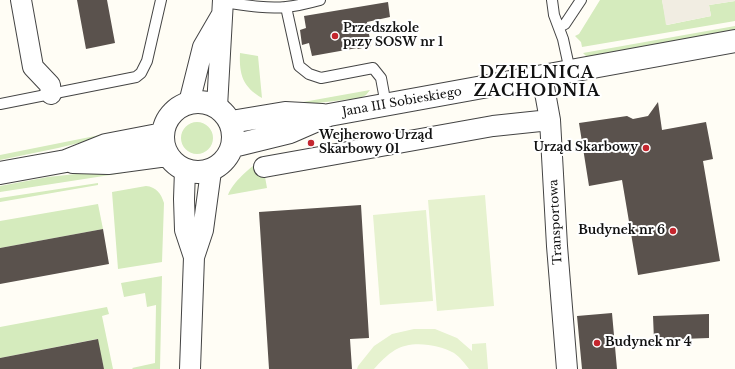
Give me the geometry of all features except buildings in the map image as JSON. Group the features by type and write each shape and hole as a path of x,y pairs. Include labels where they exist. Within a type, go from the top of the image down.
{"street":[{"path":"21,0 34,67 50,85 51,94"},
{"path":"189,103 203,47 223,5"},
{"path":"223,5 224,114 234,134 233,146 228,157 221,165 211,171 202,173 193,173 185,170 175,164 167,155 163,144 163,134 167,120 176,109 189,103 208,103 224,114"},
{"name":"Jana III Sobieskiego","path":"224,114 285,113 329,115 735,41"},
{"name":"Transportowa","path":"542,76 550,120 557,246 567,369"},
{"name":"Jana III Sobieskiego","path":"233,146 290,132 329,115"},
{"path":"264,167 493,126 550,120"},
{"path":"0,174 66,161 106,145 163,134"},
{"path":"66,161 108,163 167,155"},
{"path":"185,170 185,230 194,258"},
{"path":"190,369 194,258 203,230 211,171"}],"lane":[{"path":"0,104 136,77 141,73 147,61 161,0"},
{"path":"223,5 286,7 320,0"},
{"path":"552,0 554,15 563,38 570,71"},
{"path":"559,27 565,24 581,0"},
{"path":"286,7 298,66 308,74 321,78 373,68 381,78 386,105"}],"green space":[{"path":"600,0 662,0 667,25 711,16 709,5 735,1 735,21 582,47 581,42 575,36 579,34"},
{"path":"735,26 735,31 587,57 583,53"},
{"path":"240,53 258,56 262,98 246,85 240,68"},
{"path":"370,90 366,95 360,98 292,106 292,104"},
{"path":"194,122 200,122 210,129 213,138 212,144 206,151 200,154 194,154 184,147 181,141 181,135 188,125"},
{"path":"115,132 116,134 0,160 0,155"},
{"path":"262,160 267,188 228,195 230,190 242,175"},
{"path":"123,169 123,173 0,192 0,186 48,177"},
{"path":"98,183 98,185 0,202 0,198"},
{"path":"146,186 158,191 164,203 162,262 118,269 112,192"},
{"path":"485,195 494,306 437,311 428,200"},
{"path":"98,204 103,229 0,248 0,221"},
{"path":"426,210 433,301 380,305 373,215"},
{"path":"162,276 160,369 133,369 132,368 155,363 156,305 147,307 145,293 124,297 121,283"},
{"path":"107,307 109,314 102,316 113,369 104,369 97,339 0,358 0,327"},
{"path":"414,329 435,329 457,338 472,351 472,344 486,343 488,369 469,369 458,356 448,350 433,345 416,344 401,347 395,350 374,369 357,369 374,346 392,334"}],"shaded area":[{"path":"662,0 735,1 709,5 711,16 666,25"}],"place":[{"name":"Przedszkole przy SOSW nr 1","path":"335,36"},
{"name":"Wejherowo Urząd Skarbowy 01","path":"311,143"},
{"name":"Urząd Skarbowy","path":"646,148"},
{"name":"Budynek nr 6","path":"673,231"},
{"name":"Budynek nr 4","path":"597,343"}],"district":[{"name":"DZIELNICA ZACHODNIA","path":"537,82"}]}
